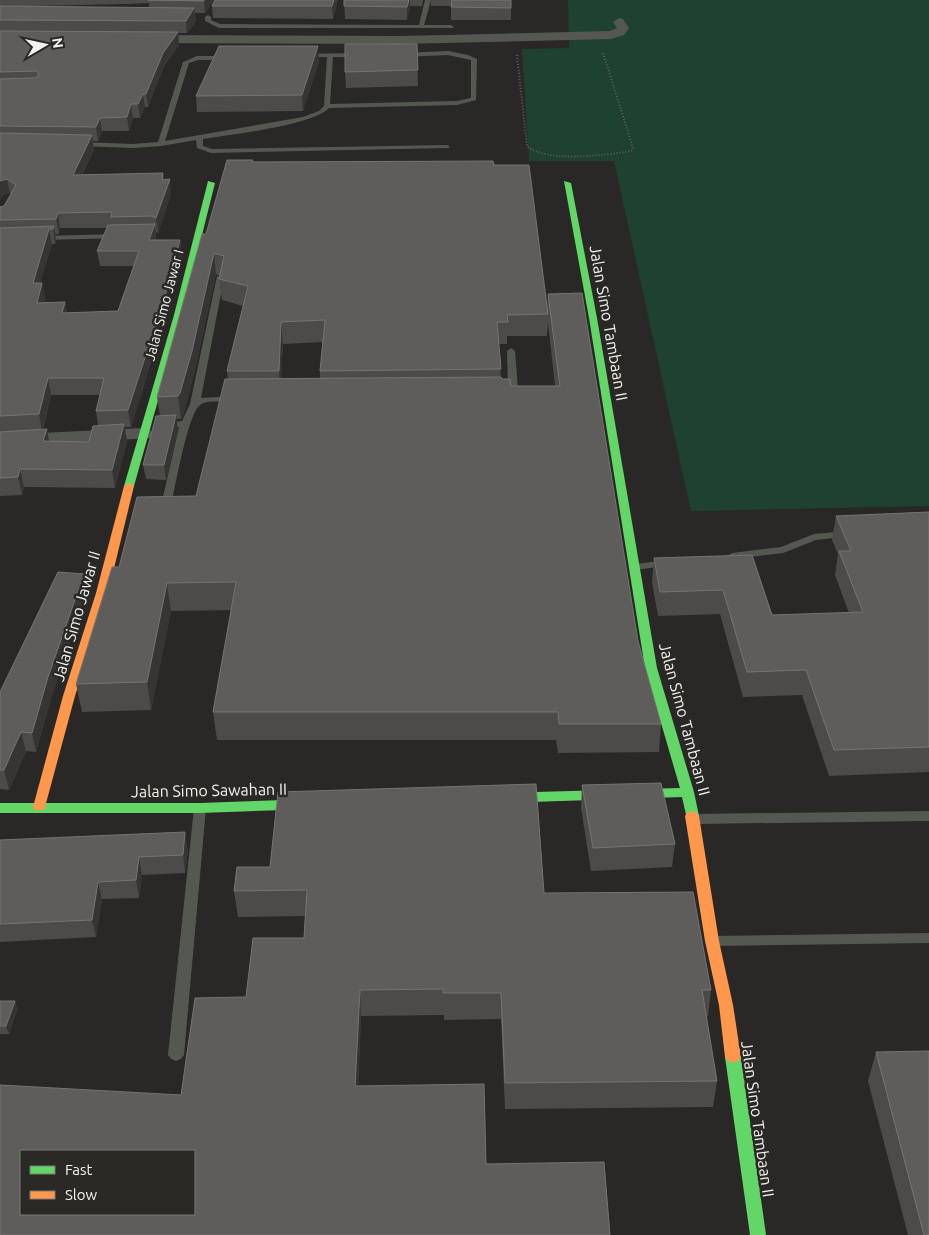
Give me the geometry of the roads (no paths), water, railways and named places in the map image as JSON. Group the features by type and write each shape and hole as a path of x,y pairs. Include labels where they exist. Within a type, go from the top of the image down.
{"street":[{"path":"134,39 516,39 597,36 620,32 623,28 619,22"},
{"name":"Jalan Simo Jawar I","path":"144,430 178,315 211,183"},
{"name":"Jalan Simo Tambaan II","path":"567,183 593,318 652,668 688,792 693,819 712,941 726,1005 758,1235"},
{"path":"0,441 144,430"},
{"name":"Jalan Simo Jawar II","path":"39,806 102,593 144,430"},
{"path":"489,799 688,792"},
{"name":"Jalan Simo Sawahan II","path":"0,808 39,806 200,808 329,804"}],"lane":[{"path":"421,27 428,0"},
{"path":"198,17 210,14 208,21 219,26 451,27"},
{"path":"327,106 457,103 474,98 474,59 456,54 398,55"},
{"path":"292,56 368,55"},
{"path":"76,144 133,146 160,144 305,119 321,112 327,106 330,56"},
{"path":"160,144 186,62 197,58 235,58"},
{"path":"200,138 199,147 211,151 447,147"},
{"path":"29,238 125,236"},
{"path":"163,520 184,424 195,404 220,278"},
{"path":"493,397 511,393 513,389 511,350"},
{"path":"195,404 203,400 243,399"},
{"path":"144,430 184,424"},
{"path":"719,557 783,550 814,537 857,534"},
{"path":"635,567 682,561"},
{"path":"176,1055 200,808"},
{"path":"693,819 929,816"},
{"path":"712,941 929,938"}]}
